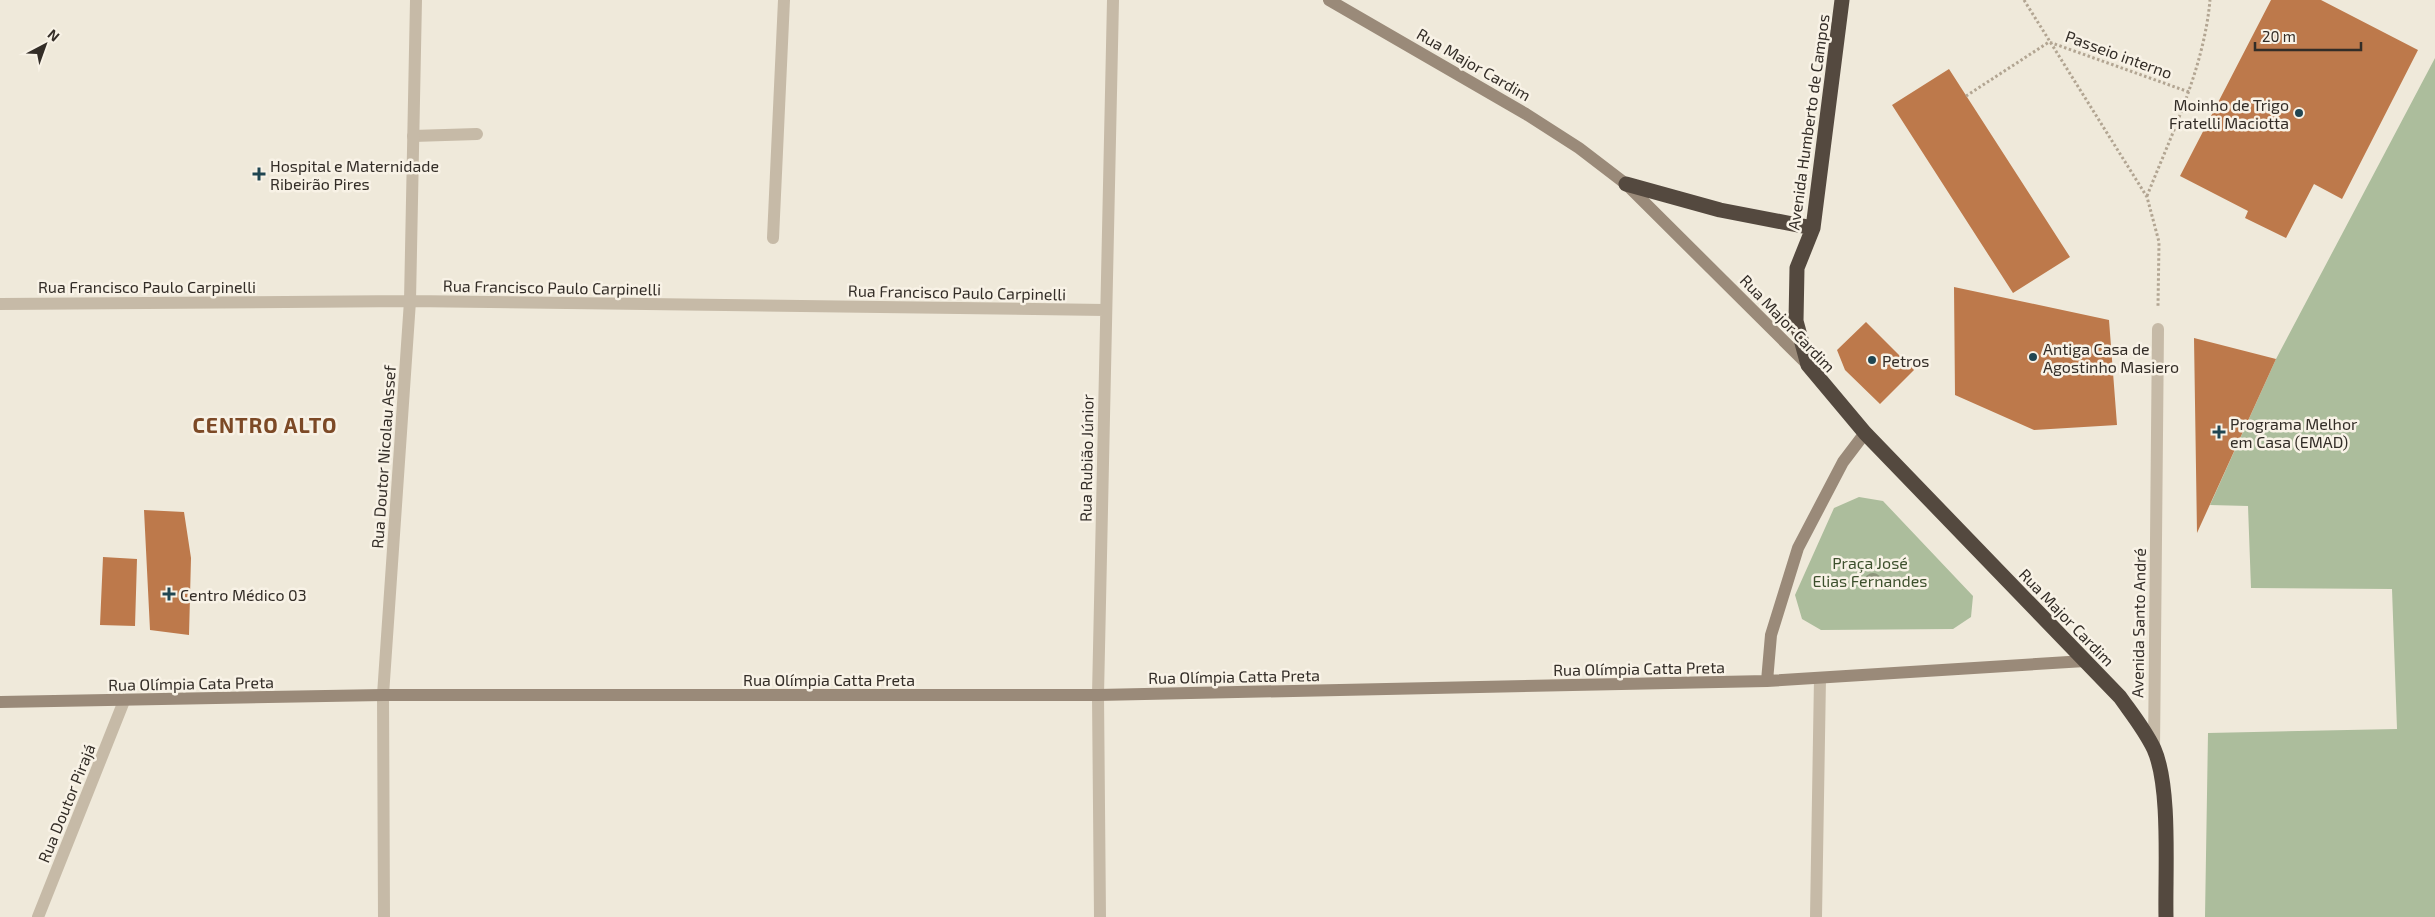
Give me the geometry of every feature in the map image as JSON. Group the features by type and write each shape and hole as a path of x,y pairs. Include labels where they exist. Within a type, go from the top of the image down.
{"highway":[{"name":"Avenida Humberto de Campos","path":"1808,365 1796,320 1797,268 1813,228 1842,0"},
{"path":"1626,184 1720,210 1813,228"},
{"name":"Rua Major Cardim","path":"1808,365 1865,433 2120,697 2154,750"},
{"name":"Avenida Santo André","path":"2154,750 2162,774 2165,812 2166,917"}],"street":[{"name":"Rua Doutor Nicolau Assef","path":"384,917 384,695 410,301 416,0"},
{"path":"773,238 784,0"},
{"name":"Rua Rubião Júnior","path":"1100,917 1098,695 1104,310 1113,0"},
{"name":"Rua Major Cardim","path":"1329,0 1526,114 1578,148 1626,184 1808,365"},
{"path":"413,136 477,134"},
{"name":"Rua Francisco Paulo Carpinelli","path":"0,304 410,301 1104,310"},
{"name":"Avenida Santo André","path":"2154,750 2158,329"},
{"path":"1767,681 1771,635 1798,548 1843,462 1865,433"},
{"name":"Rua Olímpia Catta Preta","path":"384,695 1098,695 1767,681 2085,661"},
{"path":"1816,917 1820,678"},
{"name":"Rua Olímpia Cata Preta","path":"0,702 384,695"},
{"name":"Rua Doutor Pirajá","path":"38,917 124,701"}],"path":[{"path":"2024,0 2147,197 2160,242 2158,329"},
{"name":"Passeio interno","path":"2147,197 2189,92 2208,23 2210,0"},
{"name":"Passeio interno","path":"1966,96 2049,42 2189,92"}],"green space":[{"path":"2435,58 2435,917 2205,917 2208,733 2397,729 2392,589 2251,588 2248,506 2210,505 2276,359"},
{"name":"Praça José Elias Fernandes","path":"1859,497 1883,501 1973,596 1971,617 1953,629 1821,630 1802,619 1795,595 1834,508"}],"building":[{"name":"Moinho de Trigo Fratelli Maciotta","path":"2271,0 2321,0 2418,50 2342,199 2314,184 2286,238 2245,218 2248,211 2180,176"},
{"path":"1949,69 2070,257 2013,293 1892,105"},
{"name":"Antiga Casa de Agostinho Masiero","path":"1954,287 2109,320 2117,425 2034,430 1955,395"},
{"name":"Petros","path":"1866,322 1914,370 1880,404 1845,370 1837,350"},
{"name":"Programa Melhor em Casa (EMAD)","path":"2194,338 2276,359 2197,533"},
{"name":"Centro Médico 03","path":"144,510 184,512 191,558 189,635 150,630"},
{"path":"103,557 137,559 135,626 100,625"}],"place":[{"name":"Moinho de Trigo Fratelli Maciotta","path":"2299,113"},
{"name":"Hospital e Maternidade Ribeirão Pires","path":"259,174"},
{"name":"Antiga Casa de Agostinho Masiero","path":"2033,357"},
{"name":"Petros","path":"1872,360"},
{"name":"Programa Melhor em Casa (EMAD)","path":"2219,432"},
{"name":"Centro Médico 03","path":"169,594"}],"district":[{"name":"CENTRO ALTO","path":"265,424"}]}
